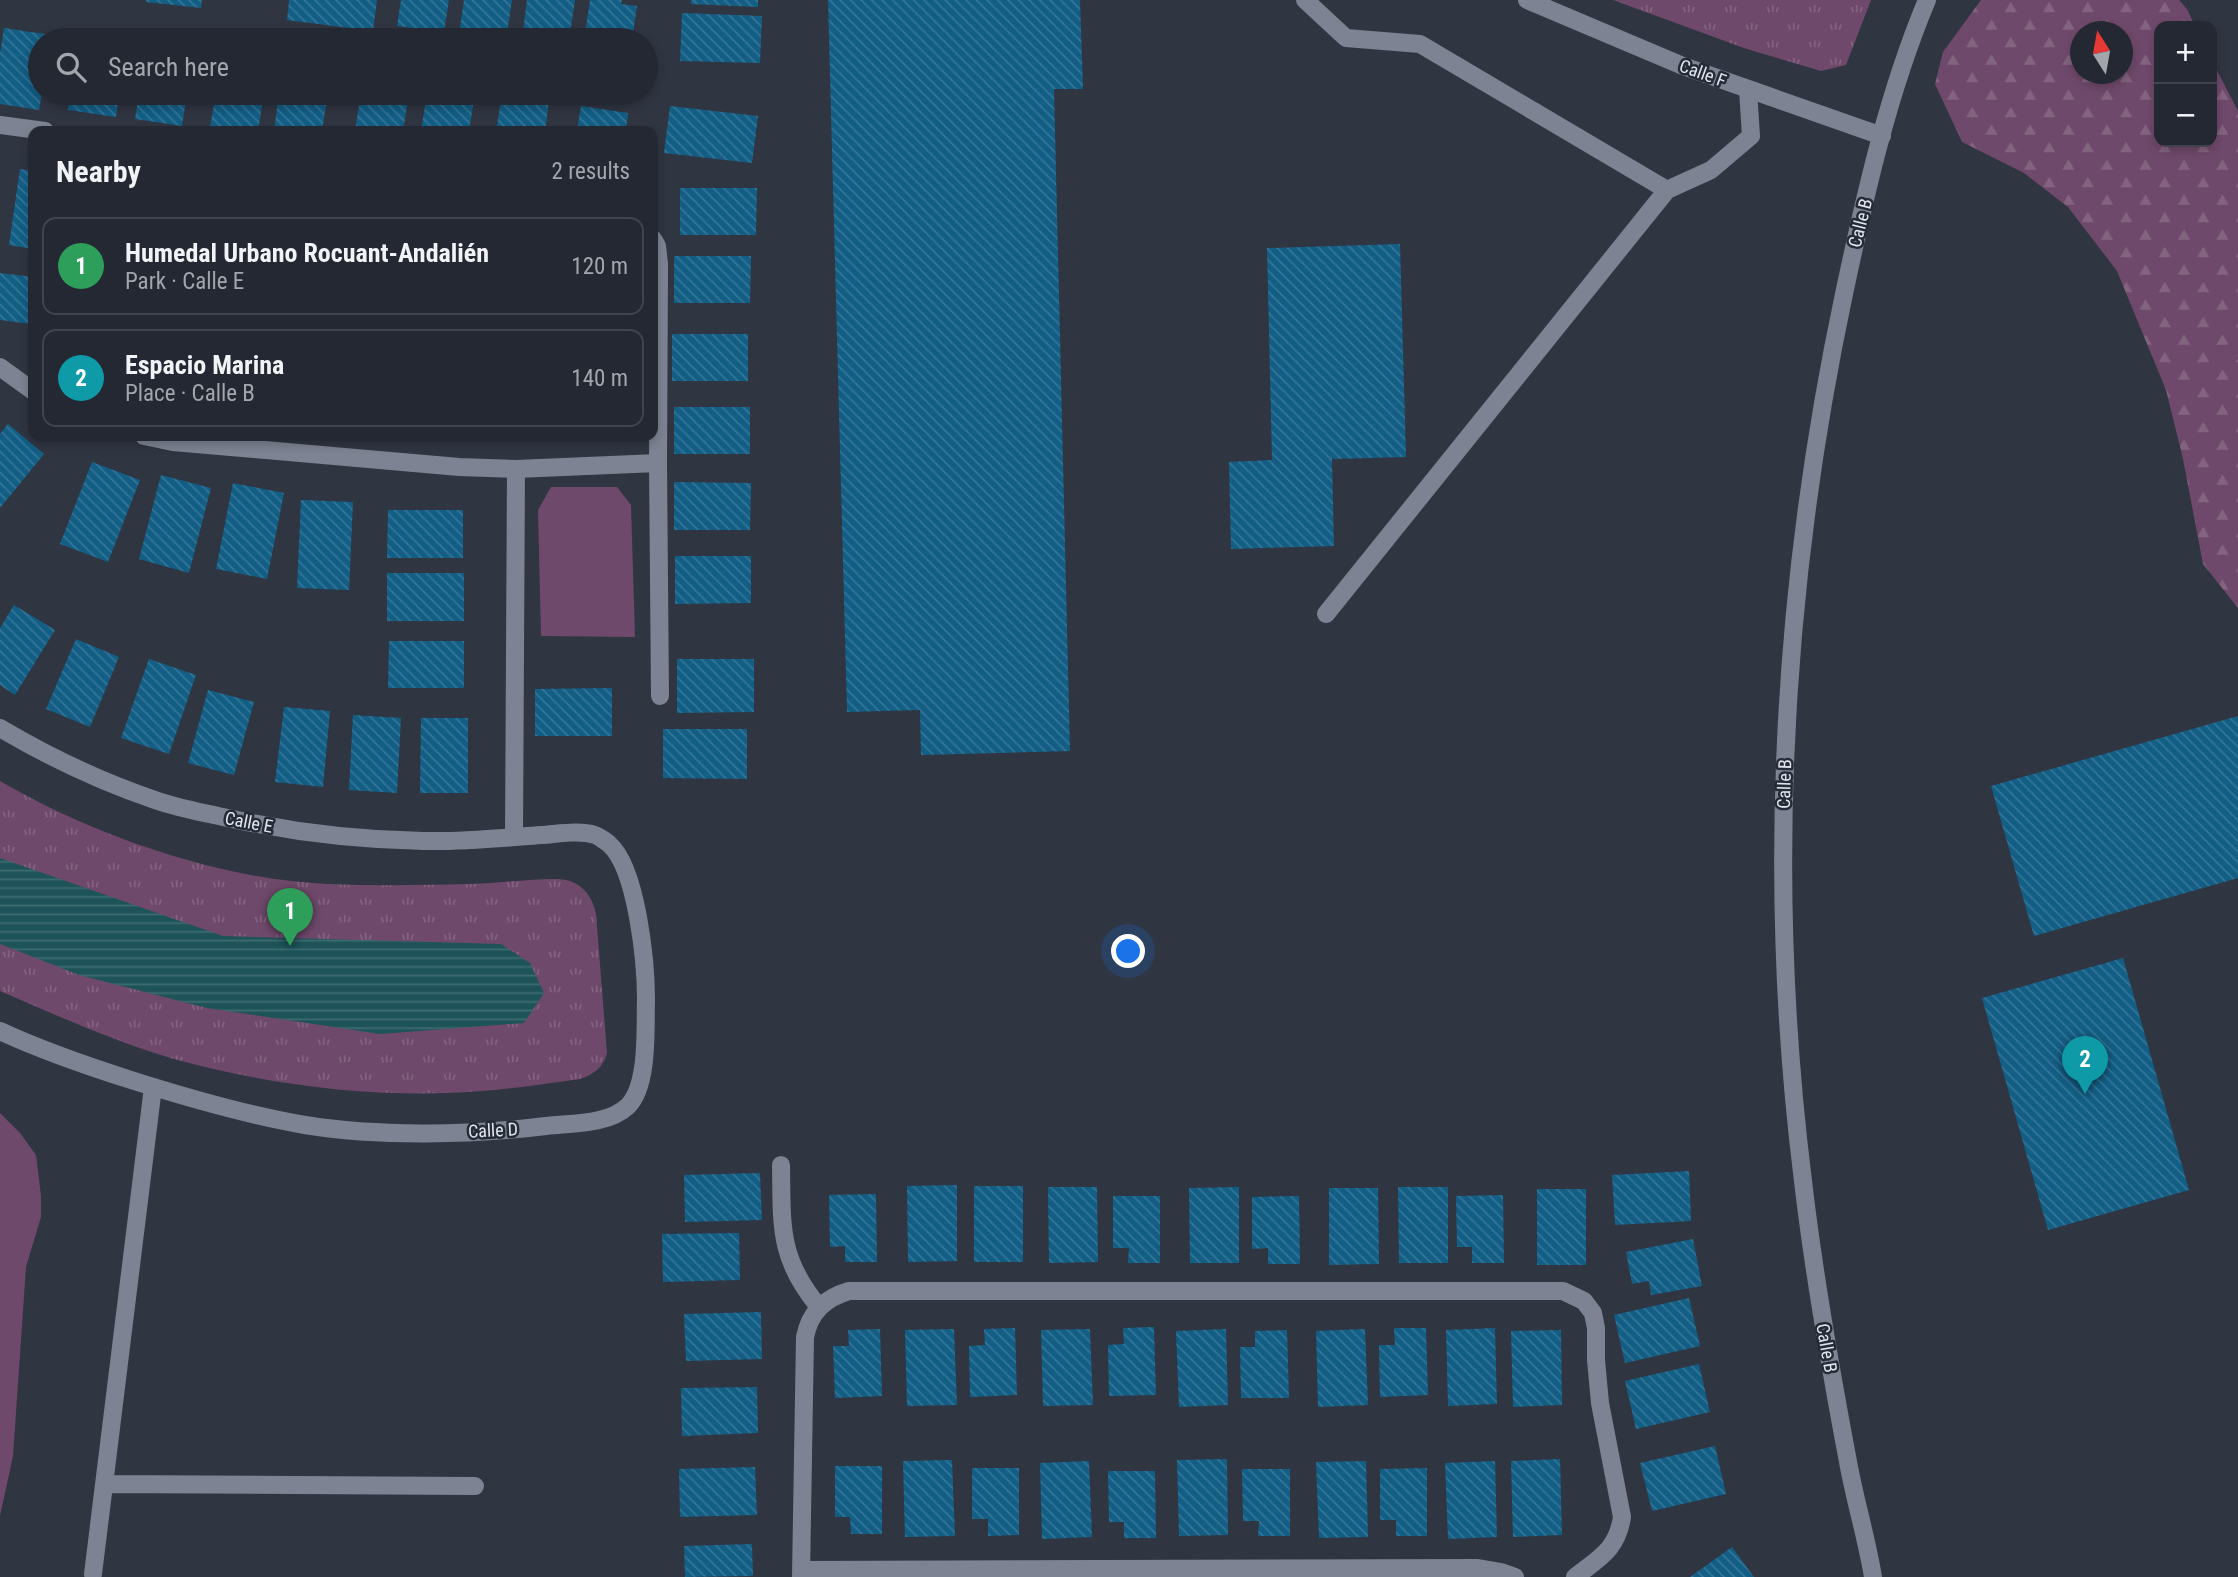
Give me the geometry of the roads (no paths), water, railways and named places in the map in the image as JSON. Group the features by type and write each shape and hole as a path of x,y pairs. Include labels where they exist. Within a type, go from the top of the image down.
{"street":[{"path":"1305,0 1346,38 1420,44 1667,190"},
{"name":"Calle F","path":"1527,0 1683,66 1882,136"},
{"name":"Calle B","path":"1873,1577 1823,1324 1802,1181 1789,1055 1782,928 1782,805 1798,572 1832,352 1882,136 1900,74 1927,0"},
{"path":"1326,614 1667,190 1711,170 1751,136 1748,90"},
{"path":"0,125 28,129"},
{"path":"658,255 660,696"},
{"path":"0,367 28,387"},
{"path":"168,441 403,463 516,469 658,463"},
{"path":"514,837 516,469"},
{"name":"Calle E","path":"0,728 54,757 158,801 267,827 386,840 450,842 514,837"},
{"name":"Calle D","path":"0,1031 75,1062 153,1087 222,1107 307,1125 439,1133 519,1130 597,1120 620,1111 634,1099 645,1046 644,949 628,877 611,845 595,835 514,837"},
{"path":"93,1574 153,1087"},
{"path":"781,1165 782,1218 786,1249 799,1279 819,1307"},
{"path":"1515,1577 1478,1568 801,1573 808,1326 819,1307 828,1300 849,1292 1563,1291 1584,1301 1593,1313 1600,1403 1622,1517 1619,1533 1612,1545 1575,1577"},
{"path":"104,1484 475,1486"}],"place":[{"name":"Humedal Urbano Rocuant-Andalién","path":"290,946"},
{"name":"Espacio Marina","path":"2085,1094"}]}
